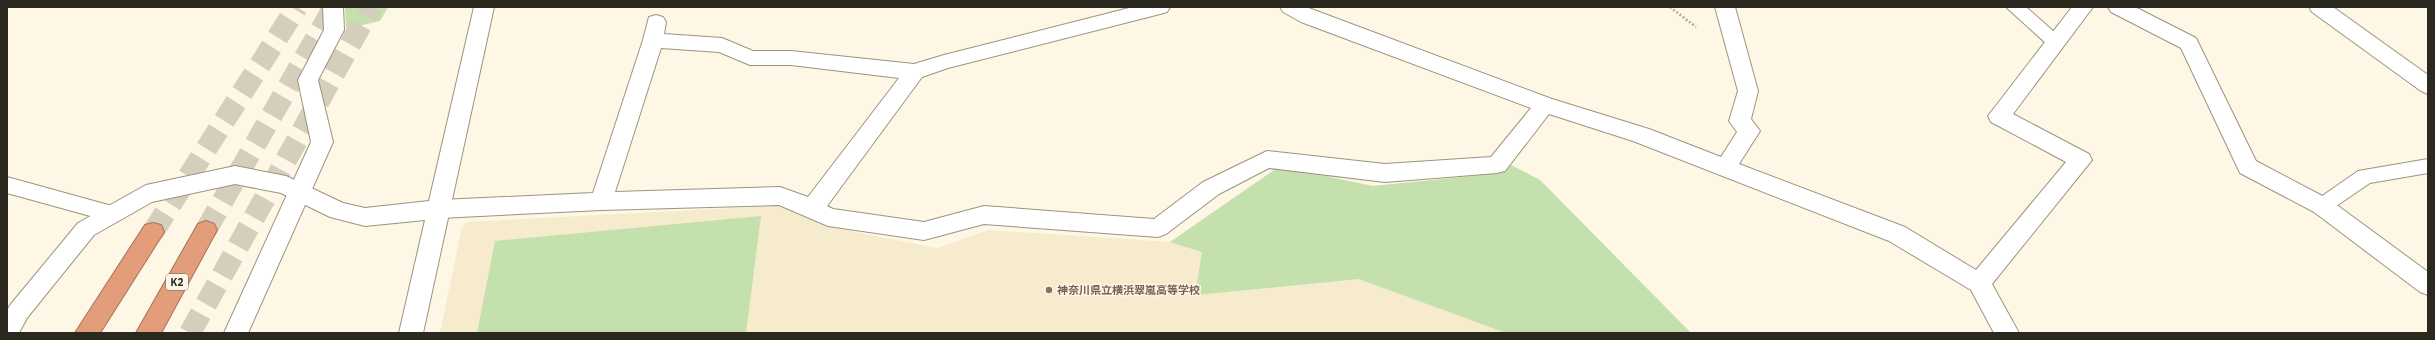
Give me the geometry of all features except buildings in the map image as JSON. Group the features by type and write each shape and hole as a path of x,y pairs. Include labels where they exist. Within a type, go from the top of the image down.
{"highway":[{"name":"K2","path":"148,333 206,230"},
{"path":"87,333 153,232"}],"street":[{"path":"236,333 298,191 322,142 308,80 334,30 333,7"},
{"path":"411,333 440,209 484,7"},
{"path":"601,200 654,31 722,45 750,58 791,58 915,72 944,62 1160,7"},
{"path":"1290,7 1308,17 1545,105 1641,136 1726,167 1897,234 1979,283 2005,333"},
{"path":"1725,7 1748,91 1740,121 1749,131 1726,167"},
{"path":"1979,283 2081,160 1999,116 2083,7"},
{"path":"2118,7 2189,43 2248,167 2322,206 2428,285"},
{"path":"2319,7 2428,86"},
{"path":"813,208 915,72"},
{"path":"7,332 19,311 86,229 146,194 234,175 286,185 338,212 365,217 440,209 601,200 780,196 813,208 828,217 924,231 984,215 1158,228 1211,188 1268,159 1386,173 1497,165 1545,105"}],"lane":[{"path":"2015,7 2055,42"},
{"path":"2322,206 2365,176 2428,166"},
{"path":"7,185 112,214"}],"shaded area":[{"name":"神奈川県立横浜翠嵐高等学校","path":"1509,164 1540,180 1691,333 440,333 462,227 467,222 775,206 787,209 824,226 937,248 989,230 1170,242 1274,170 1325,176 1373,186 1502,173"}],"green space":[{"path":"345,7 388,7 380,21 346,29"},
{"path":"1509,164 1540,180 1691,333 1506,333 1359,279 1195,295 1202,252 1170,242 1274,170 1325,176 1373,186 1502,173"},
{"path":"761,216 746,333 477,333 495,241"}],"tunnel":[{"path":"153,232 297,7"},
{"path":"206,230 334,7"},
{"path":"190,333 371,7"}],"place":[{"name":"神奈川県立横浜翠嵐高等学校","path":"1049,290"}]}
